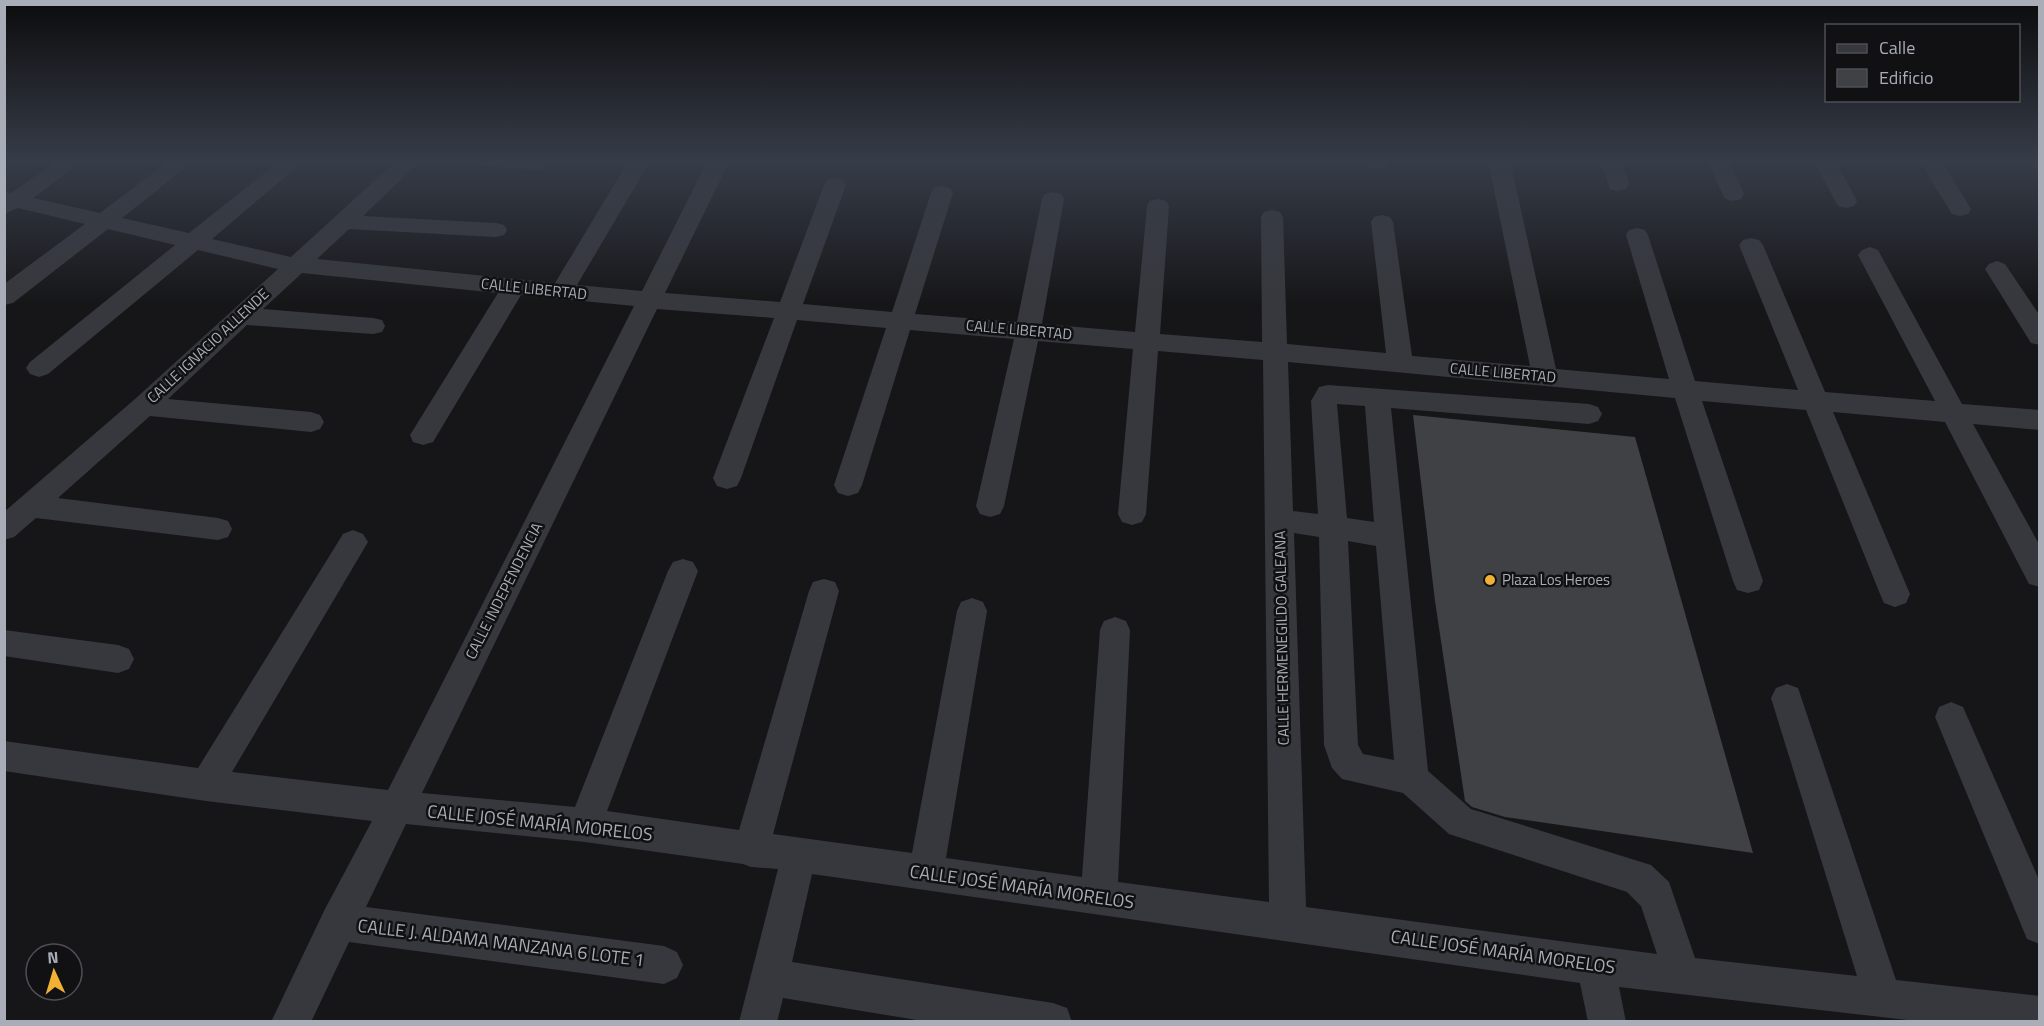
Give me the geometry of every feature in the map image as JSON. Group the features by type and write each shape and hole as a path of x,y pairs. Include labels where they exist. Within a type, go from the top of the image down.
{"street":[{"name":"CALLE LIBERTAD","path":"37,208 295,265 651,300 1276,352 1814,402 2040,420"},
{"path":"4,297 120,208"},
{"path":"39,368 236,208"},
{"name":"CALLE IGNACIO ALLENDE","path":"4,529 144,406 359,208"},
{"path":"561,292 611,208"},
{"name":"CALLE INDEPENDENCIA","path":"290,1022 696,208"},
{"path":"727,478 827,208"},
{"path":"848,485 937,208"},
{"path":"990,506 1028,331 1051,208"},
{"path":"1132,514 1158,208"},
{"path":"1509,208 1545,377"},
{"name":"CALLE HERMENEGILDO GALEANA","path":"1272,217 1288,924"},
{"path":"344,222 496,230"},
{"path":"1382,222 1400,363"},
{"path":"1637,235 1748,582"},
{"path":"1751,245 1895,594"},
{"path":"1870,255 2040,575"},
{"path":"1997,269 2040,337"},
{"path":"423,435 514,287"},
{"path":"240,316 374,326"},
{"path":"1589,414 1328,394 1324,401 1333,528 1341,745 1344,757 1354,768 1412,779 1461,822 1638,878 1656,895 1682,974"},
{"path":"1377,398 1412,779"},
{"path":"144,406 311,422"},
{"path":"31,506 218,529"},
{"path":"1280,520 1390,536"},
{"path":"206,785 353,542"},
{"path":"585,825 683,571"},
{"path":"751,850 824,591"},
{"path":"926,873 972,611"},
{"path":"1100,898 1115,630"},
{"path":"4,644 118,659"},
{"path":"1787,698 1882,996"},
{"path":"1951,717 2040,926"},
{"name":"CALLE JOSÉ MARÍA MORELOS","path":"4,756 206,785 396,807 585,825 751,850 1596,966 2040,1015"},
{"path":"758,1022 799,856"},
{"name":"CALLE J. ALDAMA MANZANA 6 LOTE 1","path":"338,922 664,965"},
{"path":"1596,966 1606,1022"},
{"path":"769,977 1053,1022"}],"building":[{"name":"Plaza Los Heroes","path":"1413,415 1635,437 1753,853 1505,817 1472,807 1465,801 1435,601"}],"place":[{"name":"Plaza Los Heroes","path":"1490,580"}]}
